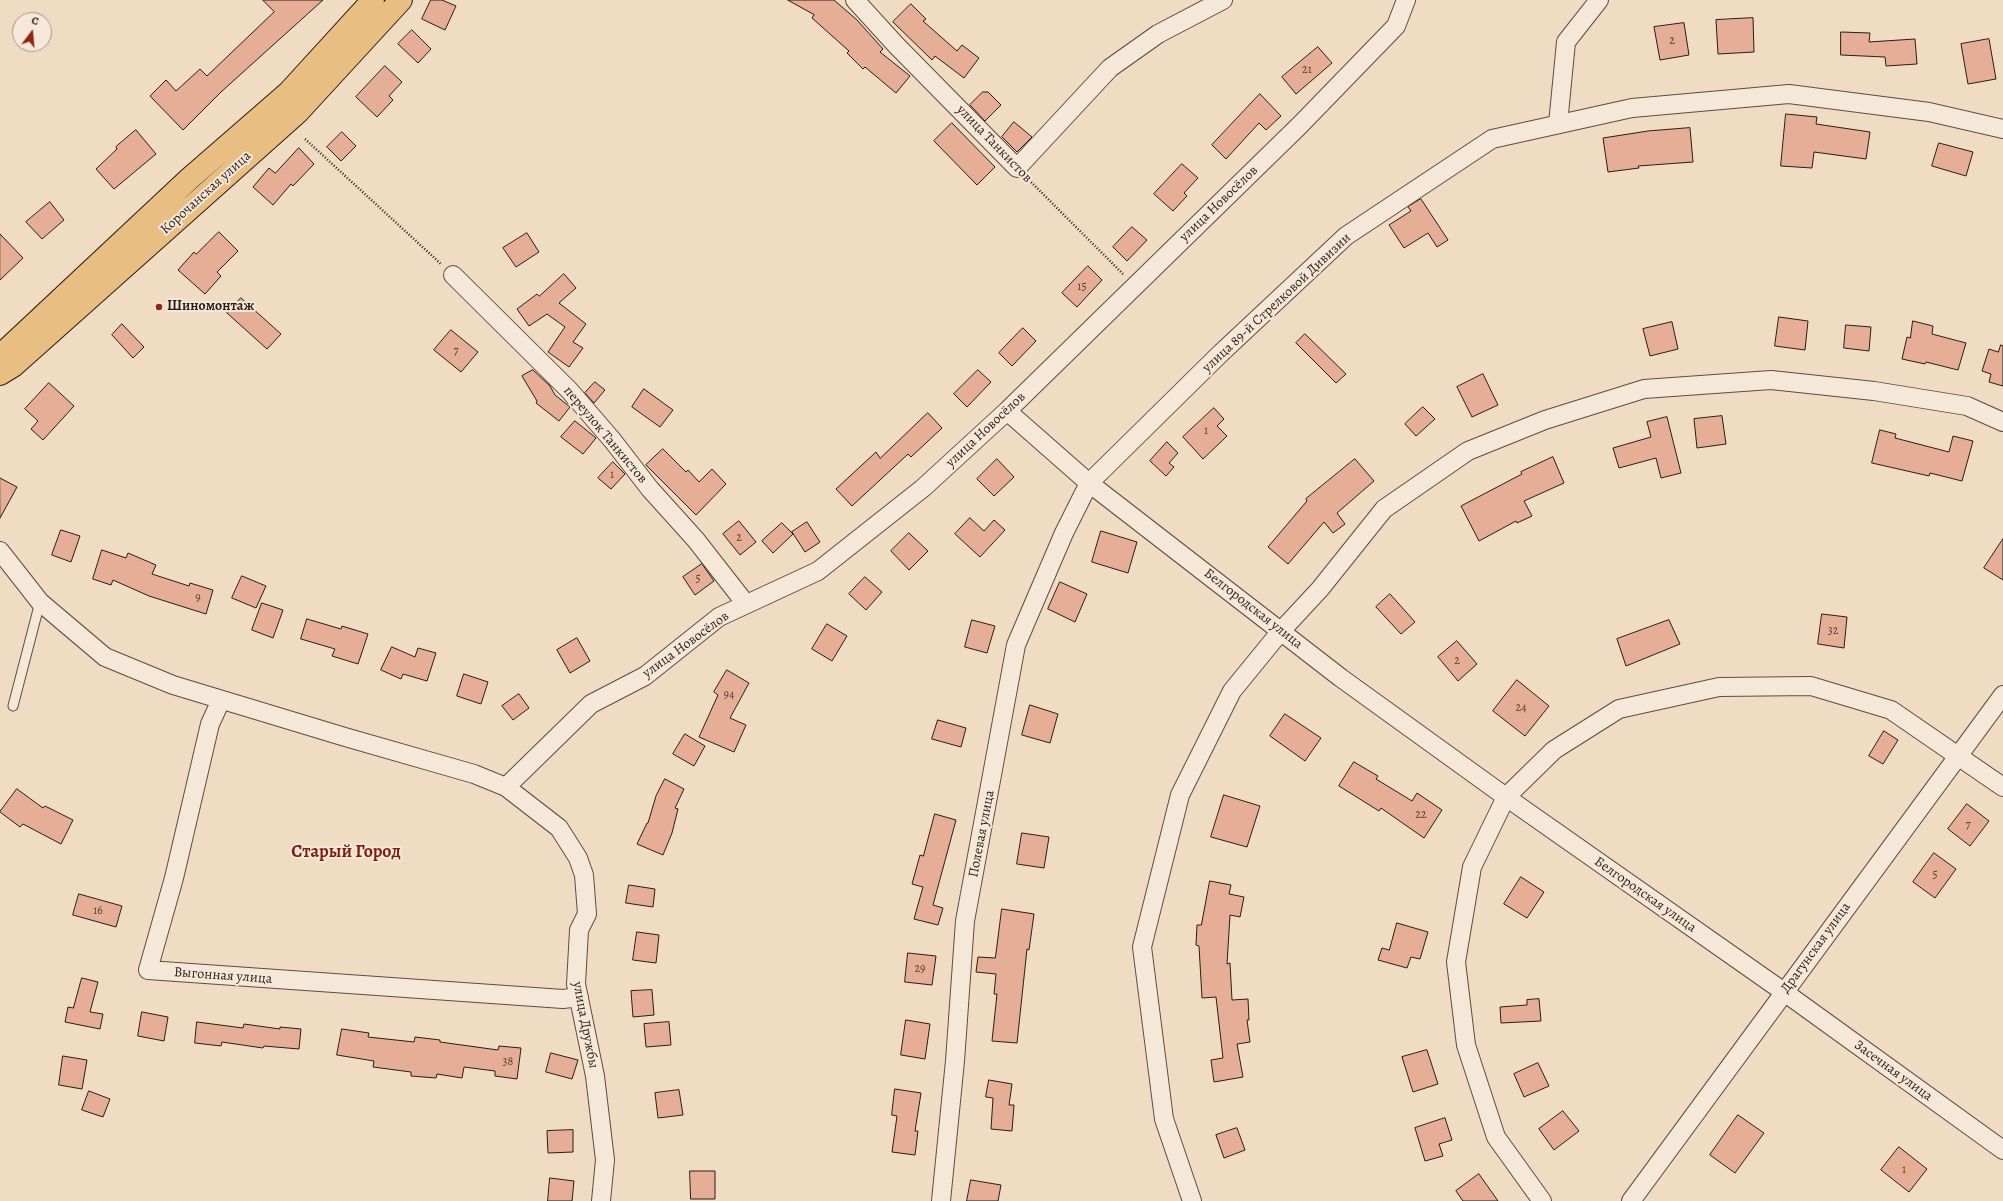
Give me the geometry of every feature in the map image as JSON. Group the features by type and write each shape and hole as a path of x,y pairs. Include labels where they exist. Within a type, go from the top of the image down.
{"main road":[{"name":"Корочанская улица","path":"0,356 189,179 289,92 372,0"},
{"name":"Корочанская улица","path":"0,374 13,366 298,112 401,0"}],"street":[{"name":"улица Танкистов","path":"855,0 896,45 1017,168"},
{"path":"1017,168 1110,68 1158,34 1223,0"},
{"name":"улица Новосёлов","path":"506,787 591,704 645,676 719,617 818,571 923,488 1007,411 1300,126 1396,26 1406,0"},
{"path":"1558,124 1566,42 1599,0"},
{"name":"улица 89-й Стрелковой Дивизии","path":"1089,483 1227,348 1346,236 1492,139 1632,108 1789,94 1929,112 2003,129"},
{"name":"переулок Танкистов","path":"453,275 569,390 613,440 650,489 696,540 746,604"},
{"path":"1192,1201 1164,1119 1142,947 1180,795 1232,691 1281,631 1320,589 1384,509 1468,451 1545,420 1644,389 1771,380 1874,391 1967,406 2003,422"},
{"name":"Белгородская улица","path":"1007,411 1089,483 1341,678 1506,797 1784,992"},
{"name":"Полевая улица","path":"941,1201 955,1061 965,921 1016,645 1064,533 1089,483"},
{"path":"0,551 40,602 105,657 173,685 474,774 506,787"},
{"path":"1542,1201 1496,1137 1466,1046 1456,962 1472,867 1506,797 1554,750 1619,708 1719,687 1811,686 1892,710 2003,787"},
{"name":"Драгунская улица","path":"1631,1201 2003,695"},
{"name":"Выгонная улица","path":"221,700 210,724 174,878 148,970 563,999 579,997"},
{"name":"улица Дружбы","path":"506,787 559,828 578,858 584,875 587,914 579,930 576,971 579,997 595,1076 605,1160 601,1201"},
{"name":"Засечная улица","path":"1784,992 2003,1150"}],"lane":[{"path":"13,706 40,602"}],"path":[{"path":"305,139 453,275"},
{"name":"улица Танкистов","path":"1017,168 1135,286"}],"building":[{"path":"263,0 323,0 221,92 183,130 150,96 166,80 176,91 200,69 207,76 274,12"},
{"path":"431,0 442,0 456,6 445,30 422,19"},
{"path":"788,0 834,0 857,20 883,49 880,52 910,76 896,93 865,67 863,69 847,53 849,51 812,18 814,15"},
{"path":"911,4 926,19 923,21 957,51 962,45 979,58 964,78 935,56 932,60 893,22"},
{"path":"1753,18 1754,52 1718,54 1716,20"},
{"path":"1684,23 1689,55 1660,60 1654,27"},
{"path":"412,30 431,49 418,63 398,44"},
{"path":"1841,32 1870,33 1869,42 1915,39 1917,64 1886,66 1885,57 1841,55"},
{"path":"1989,39 1996,79 1968,84 1961,44"},
{"path":"1318,47 1332,63 1296,94 1282,77"},
{"path":"385,66 402,82 389,96 393,100 377,117 356,97"},
{"path":"983,92 988,92 1001,105 985,121 970,105"},
{"path":"1260,94 1281,116 1266,130 1259,123 1226,159 1212,145"},
{"path":"1786,114 1817,117 1816,124 1870,132 1866,159 1814,152 1812,168 1781,166"},
{"path":"1014,122 1032,137 1017,152 1002,137"},
{"path":"952,123 995,167 977,185 934,141"},
{"path":"1690,128 1693,162 1638,166 1639,168 1608,172 1603,138 1648,131"},
{"path":"136,130 156,154 114,189 96,169 117,149 116,147"},
{"path":"342,132 356,146 341,161 327,147"},
{"path":"1939,143 1973,152 1966,176 1932,166"},
{"path":"299,148 314,164 293,186 291,184 273,205 253,187 269,168 275,173"},
{"path":"1182,164 1198,178 1184,193 1187,196 1173,211 1154,194"},
{"path":"1421,199 1448,240 1437,247 1428,233 1404,248 1389,225 1411,211 1408,207"},
{"path":"50,202 64,220 42,239 26,222"},
{"path":"1132,227 1147,240 1127,261 1113,247"},
{"path":"219,232 238,251 217,272 221,276 205,294 178,270 194,252 196,254"},
{"path":"527,233 539,252 516,267 503,248"},
{"path":"0,234 23,258 0,280"},
{"path":"1088,266 1102,280 1077,307 1062,293"},
{"path":"564,274 576,288 559,303 586,324 573,342 583,348 569,367 548,352 565,327 547,314 529,326 517,309 537,294 539,296"},
{"path":"241,298 281,334 267,349 227,313"},
{"path":"1779,317 1808,321 1805,350 1775,346"},
{"path":"1913,321 1933,326 1932,334 1966,343 1958,370 1926,362 1925,364 1902,359 1907,337 1910,338"},
{"path":"1672,322 1678,349 1650,356 1643,329"},
{"path":"122,324 144,347 133,358 112,335"},
{"path":"1846,325 1871,327 1869,351 1844,348"},
{"path":"1023,328 1036,341 1012,366 999,353"},
{"path":"451,330 478,352 461,372 434,350"},
{"path":"1305,334 1346,374 1336,383 1296,343"},
{"path":"2001,345 2003,346 2003,386 1989,382 1991,374 1982,371 1989,349 1998,352"},
{"path":"533,370 550,386 555,395 570,407 559,421 536,403 537,401 522,376"},
{"path":"978,370 991,382 967,407 954,394"},
{"path":"1483,374 1498,405 1472,417 1457,387"},
{"path":"595,382 605,390 594,403 585,393"},
{"path":"49,383 74,406 43,440 31,429 38,421 25,409"},
{"path":"644,389 673,410 660,427 632,407"},
{"path":"1423,407 1435,419 1416,436 1405,424"},
{"path":"1214,408 1224,419 1217,426 1227,436 1203,459 1183,437"},
{"path":"928,413 942,428 911,457 908,454 852,506 836,489 876,452 880,458"},
{"path":"1722,416 1726,444 1697,448 1694,419"},
{"path":"1667,417 1681,473 1661,478 1656,458 1619,468 1613,448 1651,437 1647,422"},
{"path":"575,421 596,438 583,454 561,437"},
{"path":"1880,430 1896,434 1895,438 1949,452 1953,436 1973,441 1962,481 1930,473 1929,476 1872,463"},
{"path":"1167,442 1178,453 1169,463 1174,467 1166,476 1150,461"},
{"path":"663,449 686,472 688,470 699,482 712,469 726,484 696,515 646,465"},
{"path":"1553,457 1564,483 1524,501 1532,516 1517,523 1516,521 1479,541 1461,506 1522,474 1521,472"},
{"path":"997,459 1014,477 994,496 977,479"},
{"path":"1355,459 1374,481 1337,513 1345,524 1333,533 1324,522 1288,564 1268,547 1307,501 1306,499"},
{"path":"613,462 625,474 611,489 598,478"},
{"path":"0,478 17,487 0,518"},
{"path":"970,518 984,531 994,520 1005,530 980,557 955,534"},
{"path":"739,521 756,542 740,555 723,534"},
{"path":"807,522 820,542 805,552 792,532"},
{"path":"782,523 793,534 773,553 762,541"},
{"path":"61,530 80,536 71,562 52,555"},
{"path":"1101,531 1137,542 1128,573 1092,562"},
{"path":"909,533 928,551 909,570 891,551"},
{"path":"2003,539 2003,580 1984,568"},
{"path":"102,550 126,558 128,553 156,565 152,574 189,586 190,583 213,590 206,614 149,596 113,580 111,585 93,579"},
{"path":"702,564 714,581 695,595 683,577"},
{"path":"242,576 266,586 256,608 232,598"},
{"path":"865,577 882,592 866,610 849,594"},
{"path":"1060,582 1087,594 1075,622 1048,609"},
{"path":"1390,594 1415,622 1401,634 1376,607"},
{"path":"262,603 283,610 273,638 252,630"},
{"path":"1822,614 1847,617 1844,648 1818,644"},
{"path":"307,619 341,629 342,626 368,634 358,664 332,656 335,649 301,639"},
{"path":"972,620 995,626 987,653 965,647"},
{"path":"1669,620 1680,644 1626,666 1617,639"},
{"path":"827,624 847,636 832,661 812,649"},
{"path":"577,638 590,661 570,673 557,650"},
{"path":"1457,641 1477,664 1458,681 1438,657"},
{"path":"392,647 415,657 418,648 436,653 427,681 403,674 401,679 381,670"},
{"path":"727,670 749,683 730,718 746,725 734,752 699,737 718,695 714,692"},
{"path":"464,674 488,682 481,704 457,696"},
{"path":"1517,680 1549,706 1525,736 1493,711"},
{"path":"519,694 529,708 513,720 502,706"},
{"path":"1030,705 1058,714 1050,743 1022,735"},
{"path":"1285,714 1321,738 1305,761 1270,736"},
{"path":"938,720 966,728 961,747 932,739"},
{"path":"1884,731 1898,740 1883,764 1869,756"},
{"path":"685,734 705,746 694,766 673,754"},
{"path":"1354,762 1378,776 1376,779 1412,801 1417,793 1442,810 1424,838 1381,808 1379,811 1339,786"},
{"path":"665,779 684,789 675,808 678,809 672,833 663,855 637,844 648,823 656,796"},
{"path":"17,789 43,808 45,806 73,820 61,844 23,824 20,827 0,812"},
{"path":"1224,795 1260,806 1247,847 1211,837"},
{"path":"1967,804 1989,821 1970,846 1948,829"},
{"path":"935,814 956,820 933,905 943,908 938,925 914,919 923,887 912,884 920,855 923,856"},
{"path":"1022,833 1049,837 1044,868 1017,864"},
{"path":"1934,853 1956,869 1935,898 1913,882"},
{"path":"1521,877 1544,892 1527,918 1504,904"},
{"path":"1210,881 1231,885 1229,894 1244,897 1240,917 1230,915 1227,964 1230,963 1232,1000 1248,999 1249,1020 1247,1020 1250,1042 1237,1044 1243,1077 1214,1082 1211,1060 1223,1058 1216,997 1202,998 1199,946 1196,945 1197,925 1201,925"},
{"path":"629,885 655,889 653,907 626,903"},
{"path":"79,894 122,906 116,927 73,915"},
{"path":"1002,909 1034,914 1029,950 1027,949 1017,1043 992,1041 997,994 994,994 996,974 976,972 978,957 995,958"},
{"path":"1397,923 1428,932 1420,959 1411,957 1407,968 1378,960 1382,948 1389,950"},
{"path":"637,932 659,935 656,963 633,960"},
{"path":"908,953 936,956 932,985 905,982"},
{"path":"82,978 98,982 90,1012 103,1014 100,1029 65,1022 68,1007 73,1008"},
{"path":"652,990 654,1015 633,1017 631,991"},
{"path":"1539,999 1541,1021 1501,1023 1500,1007 1527,1005 1527,1000"},
{"path":"142,1012 168,1017 164,1041 138,1036"},
{"path":"906,1020 930,1024 925,1059 901,1055"},
{"path":"197,1022 243,1028 244,1024 280,1029 280,1027 301,1029 299,1049 264,1046 263,1048 222,1042 221,1046 195,1043"},
{"path":"669,1022 671,1045 646,1047 644,1024"},
{"path":"342,1029 369,1033 368,1037 414,1042 415,1037 498,1050 499,1046 521,1048 517,1079 495,1076 495,1071 464,1067 462,1078 437,1074 436,1078 411,1076 411,1072 373,1067 374,1061 337,1055"},
{"path":"1427,1050 1438,1084 1413,1092 1402,1057"},
{"path":"551,1053 578,1060 572,1079 546,1072"},
{"path":"63,1056 87,1060 82,1089 59,1085"},
{"path":"1538,1063 1549,1086 1524,1097 1514,1074"},
{"path":"989,1080 1012,1084 1009,1105 1014,1105 1012,1131 991,1129 993,1098 986,1097"},
{"path":"895,1089 921,1093 915,1131 918,1131 915,1155 892,1152 897,1116 892,1115"},
{"path":"679,1090 683,1115 658,1118 655,1093"},
{"path":"89,1091 110,1099 103,1117 82,1110"},
{"path":"1563,1111 1579,1131 1554,1150 1539,1129"},
{"path":"1738,1115 1764,1133 1735,1173 1710,1155"},
{"path":"1445,1118 1452,1140 1439,1144 1443,1156 1425,1161 1415,1128"},
{"path":"1237,1128 1245,1150 1224,1158 1216,1135"},
{"path":"573,1130 573,1152 548,1153 547,1131"},
{"path":"1899,1147 1927,1169 1909,1192 1881,1170"},
{"path":"690,1171 715,1171 715,1199 691,1199"},
{"path":"1479,1174 1498,1201 1463,1201 1456,1191"},
{"path":"550,1178 574,1181 572,1201 548,1201"},
{"path":"971,1180 1001,1185 998,1201 967,1201"}],"place":[{"name":"Шиномонтаж","path":"159,307"}],"district":[{"name":"Старый Город","path":"346,853"}]}
